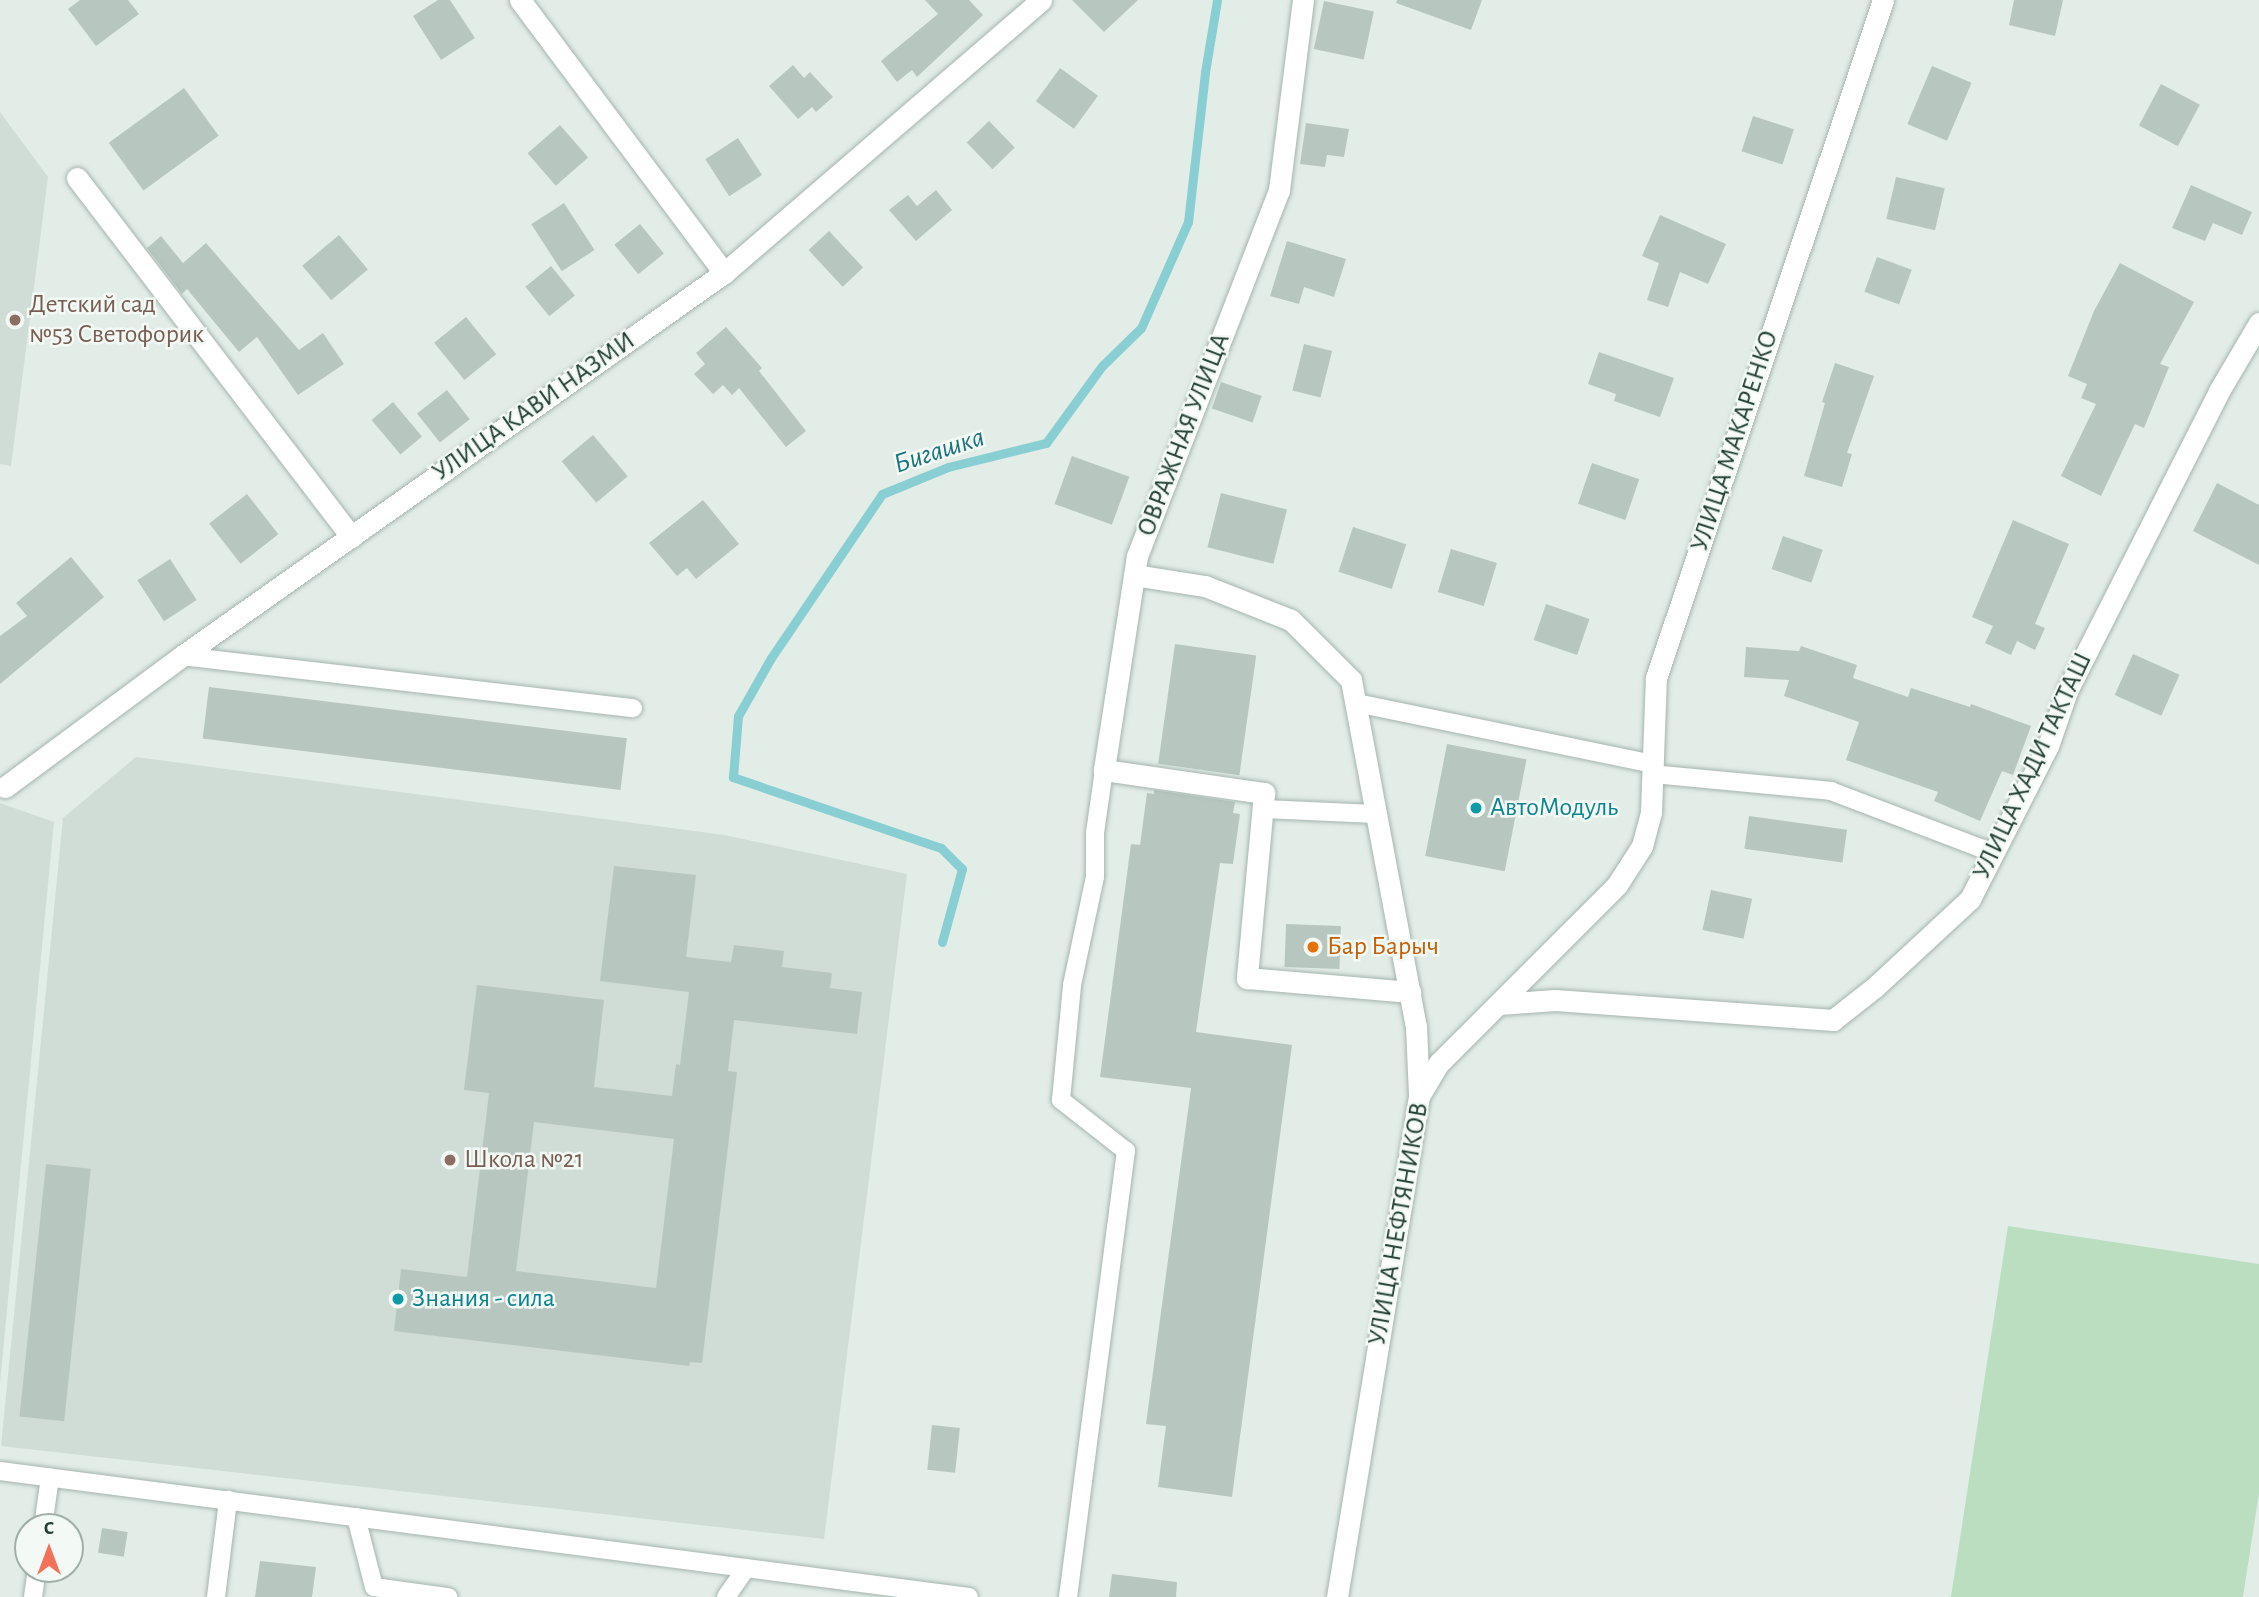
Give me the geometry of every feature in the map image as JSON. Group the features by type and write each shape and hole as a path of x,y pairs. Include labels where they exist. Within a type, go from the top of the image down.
{"street":[{"path":"520,0 724,273"},
{"name":"УЛИЦА КАВИ НАЗМИ","path":"5,787 182,656 724,273 1041,0"},
{"name":"ОВРАЖНАЯ УЛИЦА","path":"1104,770 1137,556 1279,190 1303,0"},
{"name":"УЛИЦА МАКАРЕНКО","path":"1617,885 1642,846 1651,812 1656,678 1883,0"},
{"path":"77,178 351,537"},
{"name":"УЛИЦА ХАДИ ТАКТАШ","path":"1499,1004 1555,1000 1833,1020 1875,987 1970,899 2048,746 2067,691 2219,391 2259,323"},
{"path":"1134,575 1205,586 1291,620 1351,680 1416,1026 1419,1096"},
{"path":"1104,770 1264,793 1247,978 1410,992"},
{"name":"УЛИЦА НЕФТЯНИКОВ","path":"1337,1597 1419,1096 1439,1063 1617,885"}],"lane":[{"path":"182,656 633,708"},
{"path":"1356,703 1652,769 1831,791 1993,853"},
{"name":"ОВРАЖНАЯ УЛИЦА","path":"1068,1597 1126,1151 1061,1100 1072,985 1095,877 1095,833 1104,770"},
{"path":"1262,809 1377,814"},
{"path":"0,1471 969,1597"},
{"path":"45,1513 50,1477"},
{"path":"216,1597 228,1500"},
{"path":"356,1517 374,1587 448,1597"},
{"path":"726,1597 746,1568"}],"shaded area":[{"name":"Детский сад №53 Светофорик","path":"0,112 48,177 11,466 0,464"},
{"name":"Школа №21","path":"136,757 724,835 907,874 824,1539 1,1446 63,818"},
{"path":"0,803 54,822 0,1383"}],"green space":[{"path":"2008,1226 2259,1264 2259,1493 2243,1597 1951,1597"}],"building":[{"path":"80,0 128,0 139,14 96,46 68,9"},
{"path":"438,0 450,0 475,38 441,60 413,16"},
{"path":"925,0 969,0 983,15 917,77 912,70 897,82 881,61 938,14"},
{"path":"1072,0 1138,0 1104,32"},
{"path":"1397,0 1482,0 1471,30 1396,3"},
{"path":"2014,0 2063,0 2055,36 2009,25"},
{"path":"1324,1 1374,12 1364,60 1314,49"},
{"path":"793,65 804,78 810,72 833,97 816,112 812,107 798,119 769,86"},
{"path":"1932,66 1972,83 1947,141 1907,124"},
{"path":"1060,68 1098,96 1074,129 1036,101"},
{"path":"2161,84 2200,105 2178,146 2139,125"},
{"path":"184,88 219,136 143,190 109,143"},
{"path":"1753,116 1794,129 1782,164 1742,151"},
{"path":"989,121 1015,148 992,169 967,143"},
{"path":"1306,123 1349,129 1344,157 1327,155 1325,167 1300,164"},
{"path":"560,125 588,157 556,186 528,153"},
{"path":"738,138 762,175 729,196 705,159"},
{"path":"1896,177 1945,188 1935,230 1886,219"},
{"path":"2191,185 2252,212 2242,235 2213,223 2205,241 2172,228"},
{"path":"936,190 952,210 916,241 889,210 908,195 917,206"},
{"path":"564,203 594,250 562,271 531,224"},
{"path":"1660,215 1726,244 1708,284 1680,272 1668,307 1647,300 1659,263 1642,256"},
{"path":"640,224 664,254 638,274 614,245"},
{"path":"829,231 863,268 843,287 809,250"},
{"path":"339,235 368,269 331,300 302,266"},
{"path":"161,236 183,263 206,243 299,350 323,333 344,364 298,395 257,337 239,352 187,289 182,294 147,248"},
{"path":"1287,241 1346,259 1334,297 1304,287 1299,304 1270,296"},
{"path":"1877,257 1912,270 1899,304 1864,292"},
{"path":"2120,263 2194,302 2160,364 2169,367 2144,428 2135,424 2101,496 2061,476 2096,404 2081,398 2087,384 2068,376 2094,311"},
{"path":"551,266 575,296 549,316 525,287"},
{"path":"466,317 496,354 464,380 434,343"},
{"path":"726,327 762,368 759,371 806,431 786,447 739,388 732,395 723,385 713,394 694,374 705,364 696,353"},
{"path":"1304,344 1332,351 1321,398 1292,391"},
{"path":"1599,352 1674,378 1660,417 1614,401 1616,394 1588,384"},
{"path":"1835,363 1874,376 1847,453 1852,454 1842,487 1804,476 1825,403 1822,402"},
{"path":"1221,382 1262,396 1253,422 1212,408"},
{"path":"447,390 470,419 440,443 417,413"},
{"path":"393,402 422,436 400,454 372,420"},
{"path":"593,435 628,476 596,503 562,461"},
{"path":"1072,456 1129,477 1112,525 1055,504"},
{"path":"1592,463 1639,479 1625,520 1578,504"},
{"path":"2217,483 2259,505 2259,565 2193,531"},
{"path":"1221,493 1287,509 1273,564 1207,547"},
{"path":"247,494 278,534 241,564 209,524"},
{"path":"703,500 739,544 696,579 687,568 677,576 649,543"},
{"path":"2013,520 2069,544 2035,624 2045,628 2035,650 2017,641 2011,655 1985,643 1993,626 1972,617"},
{"path":"1353,527 1406,544 1392,589 1338,572"},
{"path":"1783,536 1823,550 1811,583 1772,569"},
{"path":"1451,549 1497,563 1484,606 1438,592"},
{"path":"71,557 104,597 0,684 0,636 27,616 16,603"},
{"path":"170,559 197,600 164,621 137,580"},
{"path":"1546,604 1589,619 1577,655 1534,640"},
{"path":"1175,644 1256,655 1239,775 1158,764"},
{"path":"1801,646 1857,665 1853,678 1908,697 1911,688 1970,707 1971,704 2031,726 2013,775 2002,771 1980,821 1934,801 1938,792 1846,760 1859,722 1784,696 1789,680 1744,677 1746,647 1799,651"},
{"path":"2133,654 2180,675 2161,716 2115,695"},
{"path":"209,687 627,738 621,790 203,739"},
{"name":"АвтоМодуль","path":"1447,744 1527,759 1505,871 1425,856"},
{"path":"1154,790 1235,802 1233,813 1240,814 1233,864 1220,863 1196,1032 1292,1045 1232,1497 1158,1487 1166,1426 1146,1424 1191,1088 1100,1077 1131,844 1140,845 1147,793 1154,794"},
{"path":"1749,816 1847,830 1842,862 1744,849"},
{"path":"614,866 696,875 686,957 731,962 734,945 784,951 782,967 832,973 830,988 862,992 857,1034 734,1020 728,1071 737,1072 702,1363 690,1362 689,1366 394,1331 401,1269 467,1277 489,1093 464,1090 477,985 604,1000 594,1087 672,1096 676,1064 680,1065 689,992 600,981","holes":["534,1122 674,1139 656,1288 516,1271"]},
{"path":"1711,890 1752,899 1744,939 1702,930"},
{"name":"Бар Барыч","path":"1286,924 1341,926 1339,969 1284,967"},
{"path":"46,1164 91,1169 64,1421 19,1417"},
{"path":"932,1425 960,1428 955,1473 927,1470"},
{"path":"102,1528 128,1532 124,1557 98,1553"},
{"path":"260,1561 316,1567 312,1597 255,1597"},
{"path":"1112,1574 1177,1582 1176,1597 1109,1597"}],"waterway":[{"name":"Бигашка","path":"942,942 962,869 941,848 733,777 738,716 771,658 882,494 948,467 1046,443 1102,366 1141,328 1188,222 1205,72 1217,0"}],"place":[{"name":"Детский сад №53 Светофорик","path":"15,320"},
{"name":"АвтоМодуль","path":"1476,808"},
{"name":"Бар Барыч","path":"1313,947"},
{"name":"Школа №21","path":"450,1160"},
{"name":"Знания - сила","path":"398,1299"}]}
